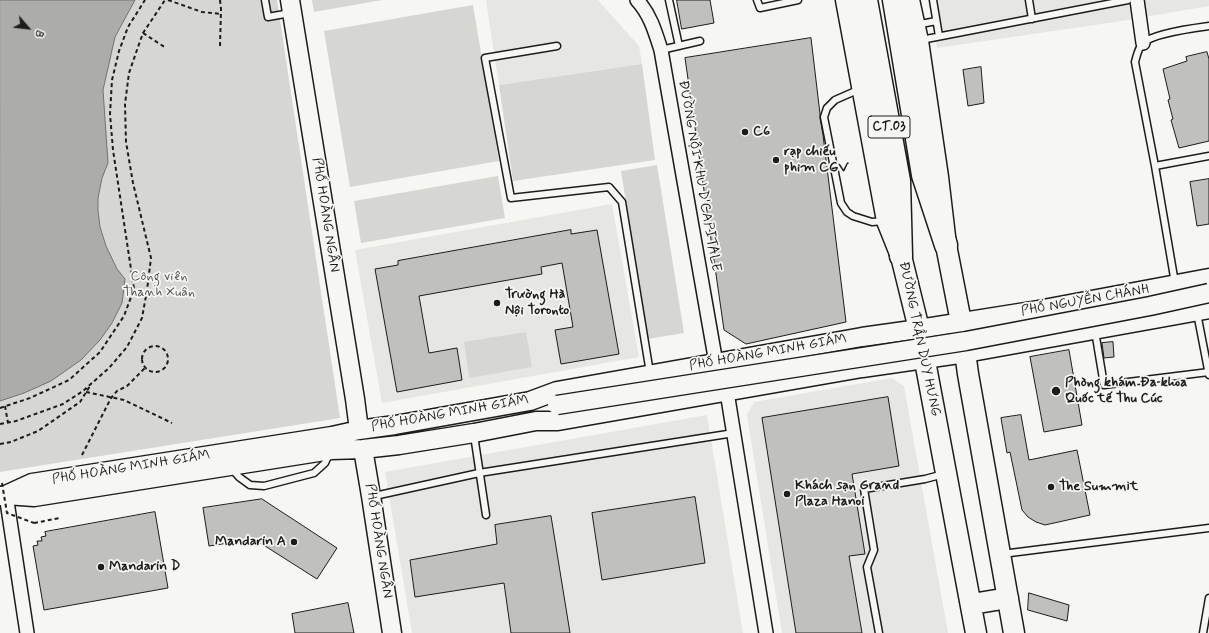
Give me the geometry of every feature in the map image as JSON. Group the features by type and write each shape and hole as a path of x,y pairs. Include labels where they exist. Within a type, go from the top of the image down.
{"highway":[{"name":"CT.03","path":"866,0 899,181 901,256"},
{"name":"CT.03","path":"894,0 923,175 946,245"}],"main road":[{"name":"ĐƯỜNG TRẦN DUY HƯNG","path":"846,0 886,221 901,256 919,329 964,571 972,604 976,633"},
{"path":"909,0 916,33 938,177 946,245 961,322 968,374 1014,633"},
{"path":"972,604 1008,598"}],"street":[{"name":"ĐƯỜNG NỘI KHU D'CAPITALE","path":"637,0 643,6 651,20 661,50 716,363"},
{"path":"1137,0 1143,43"},
{"name":"PHỐ HOÀNG NGÂN","path":"291,6 359,430"},
{"name":"PHỐ NGUYỄN CHÁNH","path":"919,329 1038,310 1209,278"},
{"path":"530,401 557,405 966,341 1150,306 1209,293"},
{"path":"1034,340 1026,337 1022,333 1021,328 1022,323 1038,310"},
{"path":"966,353 1203,310"},
{"name":"PHỐ HOÀNG MINH GIÁM","path":"3,492 32,483 332,436 359,430 530,401 557,391 650,374 862,337 919,329"},
{"path":"862,337 872,340 877,345 878,353 873,361 862,368"},
{"name":"PHỐ HOÀNG MINH GIÁM","path":"3,492 34,497 331,450 363,449 474,433 536,421 558,421 862,368 966,353"},
{"path":"727,392 766,633"},
{"path":"536,421 557,405"},
{"name":"PHỐ HOÀNG NGÂN","path":"363,449 392,633"},
{"path":"3,492 27,633"}],"lane":[{"path":"265,0 268,16 291,6"},
{"path":"757,0 760,8 798,0"},
{"path":"933,0 939,36"},
{"path":"1029,0 1032,19"},
{"path":"916,33 939,36 1128,0"},
{"path":"668,1 679,46"},
{"path":"916,33 936,21"},
{"path":"1176,284 1135,62 1137,52 1143,43 1152,37 1209,26"},
{"path":"661,50 700,42"},
{"path":"557,46 485,58 511,198 609,187 622,202 650,374"},
{"path":"862,88 835,100 827,108 824,117 841,203 847,212 853,216 872,222 886,221"},
{"path":"1155,166 1209,156"},
{"path":"1203,310 1209,375"},
{"path":"1095,330 1104,385 1209,372"},
{"path":"474,433 486,515"},
{"path":"379,495 479,473 734,433"},
{"path":"230,466 239,477 250,485 264,486 314,473 325,464 331,450"},
{"path":"879,633 867,567 874,550 864,489 947,474"},
{"path":"999,554 1209,528"},
{"path":"1203,633 1209,598"}],"path":[{"path":"0,408 30,398 69,380 100,352 124,316 134,289 113,150 110,114 112,80 119,51 128,27 145,0"},
{"path":"0,424 16,421 63,404 83,392 109,368 127,346 142,318 151,258 133,183 126,142 125,104 129,73 143,33 165,0"},
{"path":"168,0 202,12 221,14"},
{"path":"220,0 220,46"},
{"path":"143,33 166,48"},
{"path":"155,346 164,348 167,352 169,360 165,368 162,371 154,372 144,368 142,361 144,352 155,346"},
{"path":"82,455 111,398 117,391 127,386 144,368"},
{"path":"0,444 11,442 38,431 80,402 92,383"},
{"path":"86,392 124,400 172,423"},
{"path":"5,406 8,423"},
{"path":"3,492 7,513 34,523 60,518"}],"shaded area":[{"path":"0,0 135,0 115,37 103,90 108,163 102,178 98,198 100,227 106,246 117,269 125,279 122,303 112,323 100,340 81,360 51,381 24,393 0,401"},
{"path":"486,0 598,0 639,46 642,64 499,85"},
{"path":"928,0 1209,0 1209,6 1115,22 937,48"},
{"name":"Trường Hà Nội Toronto","path":"612,204 639,357 382,403 355,250"},
{"path":"892,378 904,386 948,633 782,633 747,415 754,402"},
{"path":"707,415 743,633 412,633 385,472"}],"green space":[{"name":"Công viên Thanh Xuân","path":"0,0 277,0 340,418 0,472"},
{"path":"312,0 382,0 314,12"},
{"path":"473,5 499,161 350,187 324,31"},
{"path":"642,64 655,160 513,181 499,85"},
{"path":"657,165 684,333 648,339 621,171"},
{"path":"498,176 505,218 361,243 354,201"},
{"path":"526,332 532,367 469,378 464,342"}],"building":[{"path":"677,0 710,0 714,23 682,29"},
{"path":"811,38 846,322 746,344 724,330 685,58"},
{"path":"1207,52 1209,59 1209,141 1179,148 1171,120 1173,119 1168,100 1170,99 1163,69 1187,61 1186,57"},
{"path":"981,67 984,103 968,106 963,70"},
{"path":"1209,179 1209,224 1197,226 1190,182"},
{"path":"571,230 571,234 597,230 619,354 561,364 555,330 573,327 562,263 541,267 542,274 419,296 429,353 457,348 462,380 397,392 375,269 398,265 398,261"},
{"path":"1113,342 1114,357 1104,358 1102,343"},
{"name":"Phòng khám Đa khoa Quốc tế Thu Cúc","path":"1069,350 1082,425 1044,432 1030,357"},
{"path":"888,397 899,466 852,474 865,554 849,556 862,633 796,633 762,418"},
{"name":"The Summit","path":"1021,415 1029,460 1077,450 1090,515 1045,525 1028,517 1022,510 1010,452 1007,453 1001,418"},
{"path":"695,497 705,563 602,580 592,513"},
{"name":"Mandarin A","path":"262,499 337,548 317,579 254,539 209,546 203,508"},
{"name":"Mandarin D","path":"155,512 168,588 44,610 33,546 38,545 37,541 42,541 41,537 46,536 45,532"},
{"path":"551,516 570,633 511,633 504,583 415,597 410,560 497,544 495,525"},
{"path":"1029,593 1069,605 1067,621 1028,610"},
{"path":"348,603 354,633 295,633 292,614"}],"place":[{"name":"C6","path":"745,132"},
{"name":"rạp chiếu phim CGV","path":"776,160"},
{"name":"Trường Hà Nội Toronto","path":"497,303"},
{"name":"Phòng khám Đa khoa Quốc tế Thu Cúc","path":"1056,391"},
{"name":"The Summit","path":"1051,487"},
{"name":"Khách sạn Grand Plaza Hanoi","path":"787,494"},
{"name":"Mandarin A","path":"294,542"},
{"name":"Mandarin D","path":"101,567"}]}
